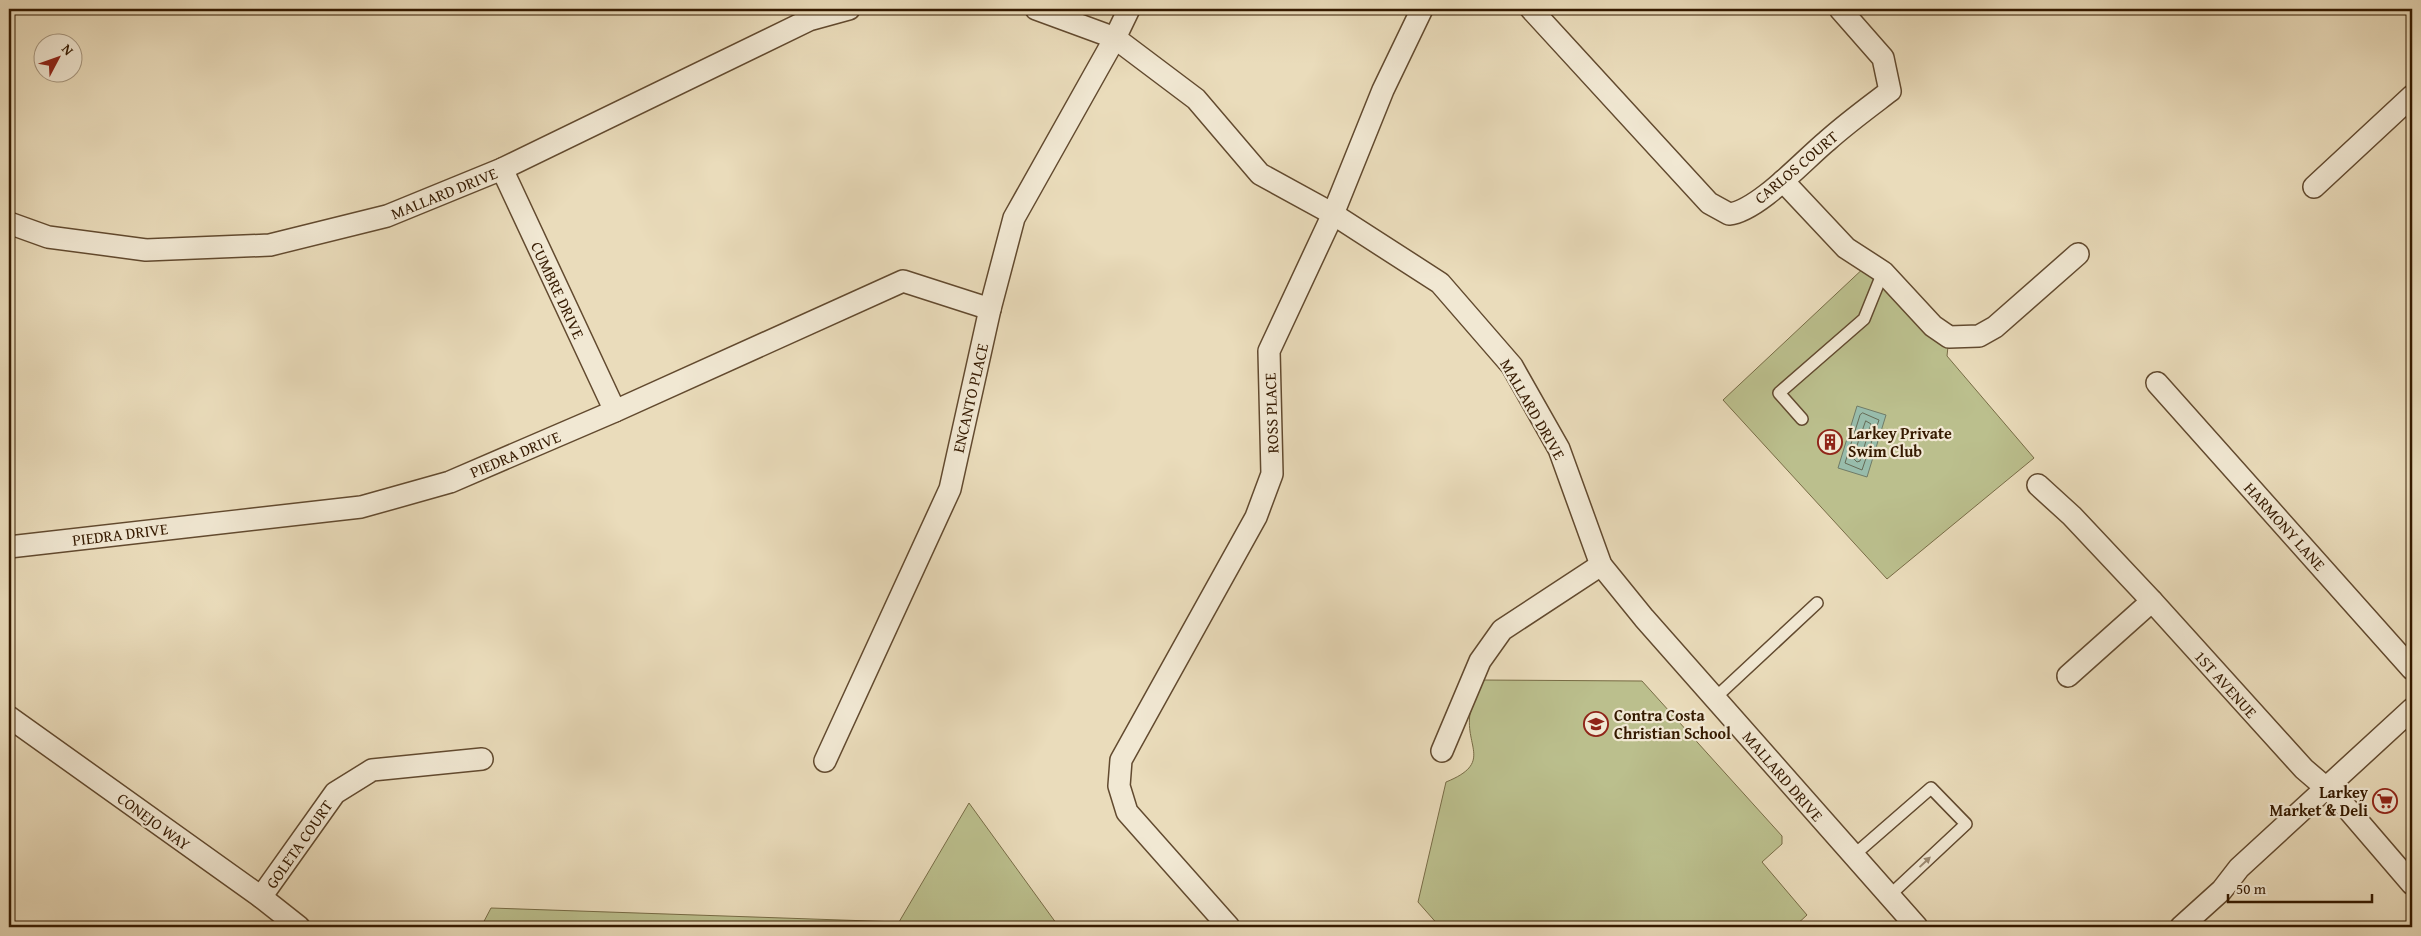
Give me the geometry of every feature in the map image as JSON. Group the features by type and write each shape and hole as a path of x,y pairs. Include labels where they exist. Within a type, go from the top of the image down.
{"street":[{"name":"MALLARD DRIVE","path":"9,223 48,237 146,250 270,244 387,216 502,169 806,14 849,9"},
{"name":"MALLARD DRIVE","path":"1036,9 1115,38 1196,99 1260,174 1333,214 1440,283 1512,366 1560,449 1602,565 1644,618 1917,927"},
{"name":"ENCANTO PLACE","path":"825,760 950,489 990,309 1014,218 1115,38 1129,9"},
{"name":"ROSS PLACE","path":"1229,927 1127,812 1119,786 1122,760 1256,517 1272,474 1269,351 1333,214 1383,90 1422,9"},
{"name":"CARLOS COURT","path":"1531,9 1709,202 1729,214 1737,214 1783,181 1827,140 1890,91 1884,58 1840,9"},
{"path":"2314,186 2412,96"},
{"name":"CUMBRE DRIVE","path":"502,169 615,411"},
{"path":"1783,181 1846,248 1884,272 1933,326 1949,337 1965,338 1979,336 1996,327 2078,254"},
{"name":"PIEDRA DRIVE","path":"9,547 361,507 450,482 615,411 903,281 990,309"},
{"name":"HARMONY LANE","path":"2157,383 2412,669"},
{"name":"1ST AVENUE","path":"2038,485 2072,516 2152,601 2304,769 2339,799 2412,884"},
{"path":"1442,751 1480,661 1502,630 1602,565"},
{"path":"2068,676 2152,601"},
{"path":"2181,927 2222,890 2239,868 2412,709"},
{"name":"CONEJO WAY","path":"9,716 299,927"},
{"name":"GOLETA COURT","path":"261,898 335,793 372,770 482,759"}],"lane":[{"path":"1802,419 1779,393 1864,319 1884,272"},
{"path":"1714,698 1817,603"},
{"path":"1854,855 1931,788 1966,824 1890,896"}],"shaded area":[{"path":"1868,264 1949,337 1947,356 2034,458 1887,579 1723,400"},
{"name":"Contra Costa Christian School","path":"1482,680 1642,681 1782,836 1782,844 1762,862 1807,915 1794,927 1440,927 1418,902 1446,782 1469,768 1473,761 1474,753 1469,726 1470,714"},
{"path":"969,803 1059,927 481,927 491,908 899,922"}],"water":[{"path":"1857,406 1886,415 1867,477 1838,468"}],"place":[{"name":"Larkey Private Swim Club","path":"1830,442"},
{"name":"Contra Costa Christian School","path":"1596,724"},
{"name":"Larkey Market & Deli","path":"2385,801"}]}
